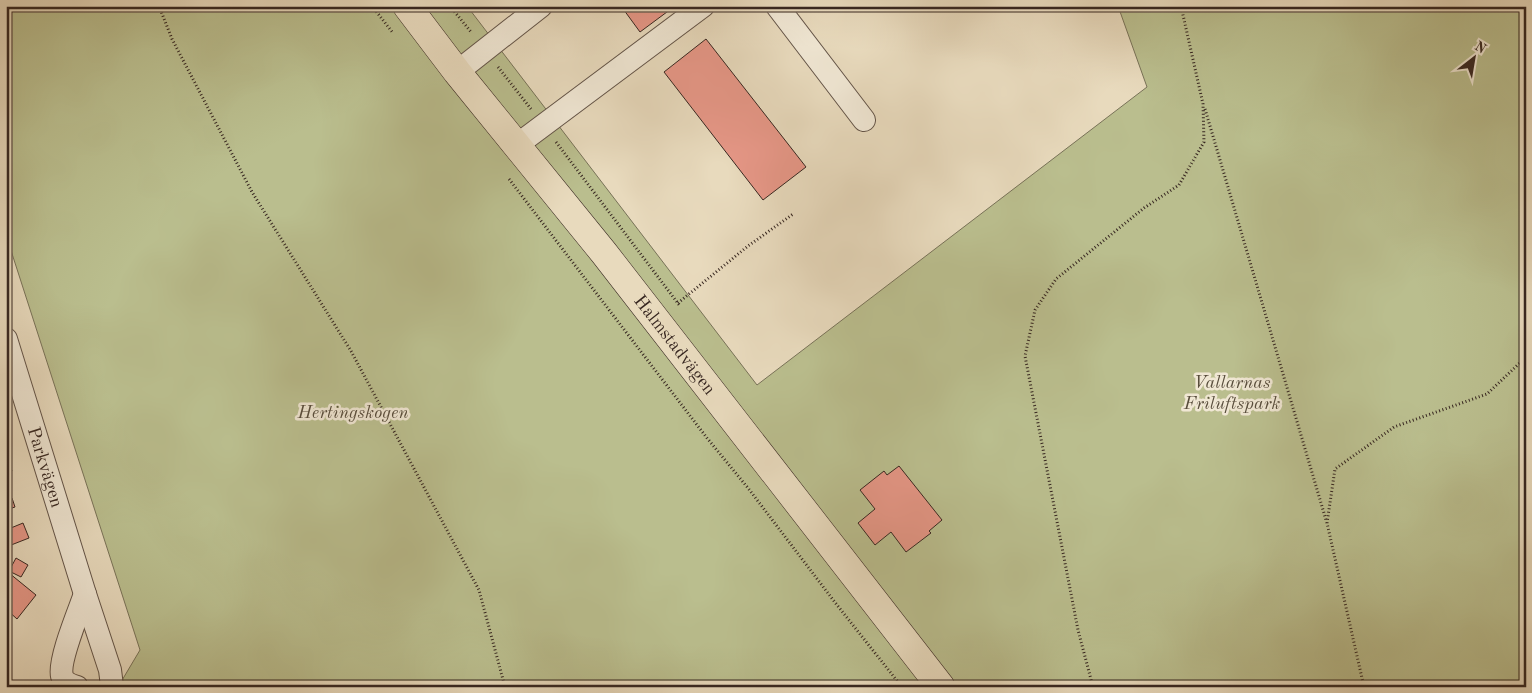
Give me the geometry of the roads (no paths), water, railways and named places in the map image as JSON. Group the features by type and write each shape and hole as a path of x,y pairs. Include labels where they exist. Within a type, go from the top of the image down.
{"main road":[{"name":"Halmstadvägen","path":"406,6 457,72 610,260 942,687"}],"street":[{"path":"457,72 541,6"},
{"path":"517,145 703,6"},
{"path":"778,6 864,120"},
{"name":"Parkvägen","path":"6,339 84,594 110,670 112,686 110,687"},
{"path":"78,687 69,684 63,678 62,664 84,594"}],"park label":[{"name":"Vallarnas Friluftspark","path":"1232,392"},
{"name":"Hertingskogen","path":"353,412"}]}
